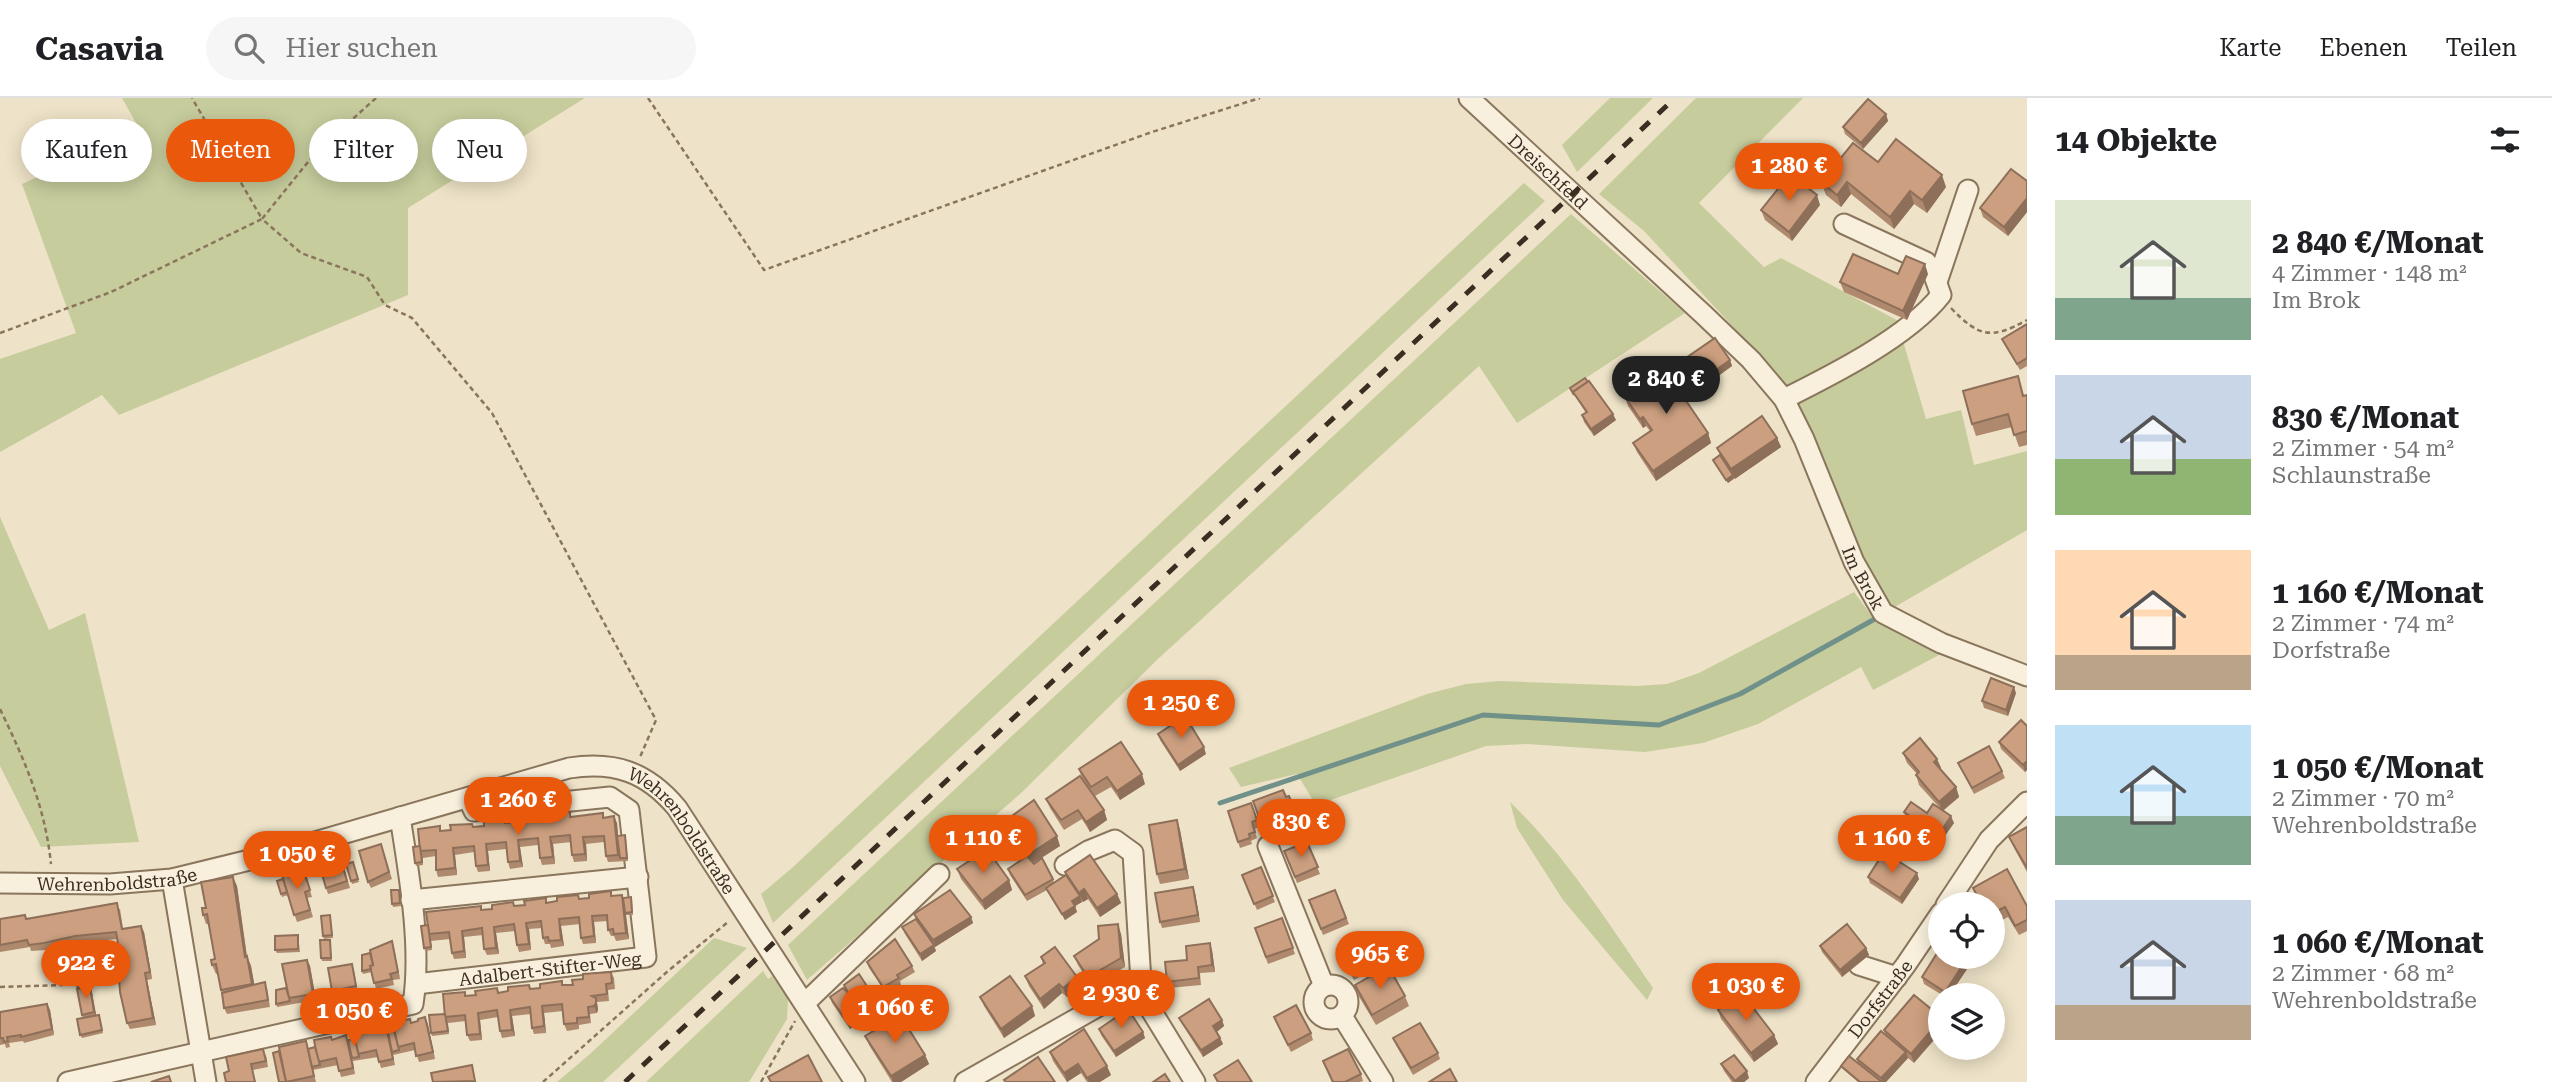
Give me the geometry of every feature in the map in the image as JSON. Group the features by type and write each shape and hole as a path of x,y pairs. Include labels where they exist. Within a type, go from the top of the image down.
{"street":[{"name":"Dreischfeld","path":"1469,98 1629,246"},
{"path":"1784,399 1898,335 1930,309 1939,288 1968,190"},
{"path":"1844,224 1926,262 1939,288"},
{"name":"Im Brok","path":"1629,246 1751,360 1784,399 1804,439 1854,562 1883,613 1941,643 2027,676"},
{"name":"Wehrenboldstraße","path":"0,883 110,884 172,879 220,868 569,768 601,766 631,772 647,779 664,792 677,808 855,1082"},
{"name":"Adalbert-Stifter-Weg","path":"416,985 646,957 629,810 610,797 474,811 468,797"},
{"path":"1955,892 1989,840 2027,802"},
{"path":"68,1082 413,1004 416,985 411,900 400,817"},
{"path":"1065,865 1088,851 1115,840 1133,853 1141,982 1146,1002 1195,1082"},
{"path":"1268,846 1324,986"},
{"path":"805,1003 939,874"},
{"path":"411,900 638,877"},
{"path":"172,879 206,1082"},
{"name":"Dorfstraße","path":"1816,1082 1897,977 1928,932"},
{"path":"1859,965 1897,977"},
{"path":"978,1079 1141,982"},
{"path":"1324,986 1337,986 1346,994 1348,1006 1342,1016 1328,1020 1316,1012 1314,997 1324,986"},
{"path":"1342,1016 1383,1082"}],"path":[{"path":"192,98 262,219 301,253 367,277 385,305 412,318 492,413 656,720 647,745 631,772"},
{"path":"0,333 111,292 262,219 316,152 376,98"},
{"path":"648,98 764,270 1152,132 1260,98"},
{"path":"1939,288 1957,314 1977,331 1993,335 2008,331 2027,320"},
{"path":"0,709 19,750 48,830 53,884"},
{"path":"543,1082 668,971 743,909"},
{"path":"0,987 63,985"},
{"path":"761,1082 805,1003"}],"green space":[{"path":"122,98 585,98 527,134 527,119 432,119 432,182 450,182 408,208 408,295 119,415 102,395 0,452 0,359 76,333 22,184 152,182 152,119 134,119"},
{"path":"1610,98 1653,98 1577,172 1562,145"},
{"path":"1696,98 1803,98 1699,203 1764,267 1781,258 1902,323 1789,387 1644,231 1599,194"},
{"path":"1524,183 1545,201 773,923 761,894 792,868"},
{"path":"1571,214 1685,313 1517,423 1479,366 1159,658 1020,794 807,980 788,945"},
{"path":"1903,341 1926,419 1961,410 1974,465 2027,451 2027,530 1893,608 1862,558 1798,402"},
{"path":"0,517 49,630 85,613 139,842 41,847 0,766"},
{"path":"1854,592 1874,619 1941,654 1873,690 1861,667 1758,724 1703,743 1645,752 1527,744 1486,746 1316,805 1297,774 1241,787 1229,768 1427,694 1466,684 1500,681 1636,686 1667,684 1699,673"},
{"path":"1510,802 1550,845 1603,915 1653,988 1647,1000 1563,900 1517,828"},
{"path":"714,938 747,948 603,1082 557,1082 590,1054"},
{"path":"763,971 768,979 772,976 788,999 787,1019 749,1082 646,1082"}],"building":[{"path":"1868,99 1886,114 1861,143 1843,127"},
{"path":"1896,139 1942,175 1922,200 1910,191 1890,217 1847,182 1837,195 1821,182 1853,143 1878,162"},
{"path":"2011,169 2027,181 2027,198 2004,227 1980,208"},
{"path":"1790,174 1817,195 1789,232 1761,210"},
{"path":"1853,254 1898,274 1906,256 1925,264 1903,311 1840,282"},
{"path":"2027,324 2027,358 2017,364 2002,339"},
{"path":"1715,338 1730,360 1695,385 1680,362"},
{"path":"1678,360 1694,382 1680,392 1708,433 1653,471 1633,443 1652,430 1643,417 1640,419 1625,397"},
{"path":"2018,376 2023,396 2027,395 2027,431 2014,435 2008,414 1972,424 1963,391"},
{"path":"1585,378 1588,382 1573,392 1574,395 1570,388"},
{"path":"1589,381 1613,414 1591,429 1582,415 1587,412 1573,392"},
{"path":"1762,416 1777,438 1731,469 1717,448"},
{"path":"1720,455 1733,475 1726,480 1713,460"},
{"path":"1991,678 2014,687 2006,710 1982,701"},
{"path":"1185,716 1204,747 1178,765 1158,734"},
{"path":"2021,720 2027,726 2027,761 2023,765 1999,742"},
{"path":"1920,738 1937,759 1934,762 1956,787 1939,802 1916,775 1919,772 1903,753"},
{"path":"1121,742 1142,774 1117,791 1107,777 1091,787 1079,769"},
{"path":"1989,746 2002,771 1972,788 1958,763"},
{"path":"1080,776 1104,810 1086,822 1078,810 1061,820 1046,799"},
{"path":"1283,790 1286,797 1289,796 1295,812 1292,813 1295,822 1269,831 1264,818 1260,820 1253,801"},
{"path":"1034,800 1057,836 1028,855 1005,821"},
{"path":"1911,802 1927,813 1933,804 1951,816 1932,845 1914,833 1920,823 1904,812"},
{"path":"1251,803 1257,820 1252,822 1255,832 1249,834 1250,838 1238,842 1228,811"},
{"path":"570,812 570,817 603,813 603,818 614,816 618,855 606,856 604,836 583,837 585,854 572,855 570,835 550,837 553,857 540,858 538,838 518,840 520,861 508,862 506,842 486,844 488,865 476,866 474,846 453,848 455,868 436,870 436,850 420,851 418,829 440,826 440,831 451,830 450,825 484,826 484,822 516,822 516,818 537,816 538,820 549,819 548,815"},
{"path":"1177,820 1185,869 1157,874 1149,825"},
{"path":"2027,827 2027,868 2009,837"},
{"path":"625,835 627,858 620,858 617,836"},
{"path":"1307,842 1318,867 1295,877 1284,851"},
{"path":"381,844 389,872 368,882 359,851"},
{"path":"420,846 422,862 415,863 413,847"},
{"path":"987,849 1009,880 982,901 957,869"},
{"path":"1884,852 1917,873 1900,898 1868,877"},
{"path":"1090,855 1117,894 1097,908 1084,889 1079,893 1065,872"},
{"path":"1027,856 1034,864 1042,858 1053,879 1025,895 1008,869"},
{"path":"340,857 347,881 326,888 319,864"},
{"path":"353,862 358,879 351,881 346,864"},
{"path":"1261,867 1273,896 1254,904 1242,875"},
{"path":"303,868 310,890 305,892 310,910 294,915 282,875"},
{"path":"2007,869 2027,906 2027,920 2015,926 2005,907 2005,892 1975,892 1973,888"},
{"path":"1066,875 1080,896 1072,901 1075,906 1062,914 1046,888"},
{"path":"233,877 245,957 247,956 252,984 221,990 216,964 212,965 211,960 215,959 207,914 203,915 202,908 206,908 201,882"},
{"path":"283,879 287,892 281,894 277,881"},
{"path":"1193,887 1198,915 1160,922 1155,893"},
{"path":"391,890 399,890 400,903 392,904"},
{"path":"950,890 971,917 933,940 914,914"},
{"path":"1335,890 1346,918 1321,929 1309,900"},
{"path":"611,891 611,896 622,895 626,933 614,934 613,929 608,930 607,915 592,916 594,936 581,938 579,917 559,919 561,940 549,941 548,937 543,938 541,921 526,923 529,944 517,945 514,924 494,927 496,948 484,949 482,928 462,931 464,951 452,953 449,932 429,934 426,912 481,906 481,910 492,909 492,905 513,902 514,906 525,905 524,901 546,898 546,903 557,901 557,897 578,895 579,899 589,898 589,894"},
{"path":"631,897 632,912 625,913 623,898"},
{"path":"117,903 122,929 141,926 150,972 145,973 153,1018 127,1023 120,992 119,978 124,976 116,932 75,936 29,945 27,940 0,945 0,919 25,915 26,919"},
{"path":"330,915 332,935 323,936 321,916"},
{"path":"1282,918 1293,948 1266,957 1255,928"},
{"path":"916,919 934,945 920,954 902,927"},
{"path":"1118,924 1121,958 1088,977 1074,956 1099,939 1098,926"},
{"path":"1847,924 1866,948 1840,970 1820,946"},
{"path":"428,925 431,947 424,948 421,926"},
{"path":"298,935 298,949 275,950 275,936"},
{"path":"1359,936 1374,961 1352,974 1337,949"},
{"path":"895,939 912,966 883,987 867,962"},
{"path":"320,940 330,940 331,958 321,958"},
{"path":"392,941 398,972 390,974 392,979 374,983 370,950"},
{"path":"1210,943 1212,965 1198,967 1199,978 1167,982 1165,962 1187,960 1186,946"},
{"path":"1055,947 1077,977 1063,988 1059,984 1040,999 1025,976 1045,963 1041,957"},
{"path":"370,953 373,965 370,966 371,969 362,971 362,955"},
{"path":"307,960 313,994 289,998 282,964"},
{"path":"352,964 356,986 332,991 328,968"},
{"path":"1388,966 1405,996 1372,1015 1355,985"},
{"path":"87,968 91,990 90,986 78,989 74,970"},
{"path":"1928,968 1960,969 1951,983 1931,983 1922,977"},
{"path":"611,972 612,983 606,984 607,994 592,996 596,998 596,1003 588,1007 589,1017 577,1018 577,1023 564,1024 562,1004 542,1006 544,1026 532,1028 530,1007 510,1010 512,1030 500,1031 497,1010 478,1013 480,1034 467,1035 465,1015 445,1017 443,994 465,992 465,996 476,995 475,991 497,988 498,993 508,991 508,987 529,985 530,989 540,988 540,984 562,981 562,985 573,985 572,980 583,979 583,974"},
{"path":"859,974 876,1000 859,1010 861,1013 847,1022 830,997 843,988 849,994 844,985"},
{"path":"1010,976 1032,1006 1001,1029 980,997"},
{"path":"265,982 268,1000 224,1008 222,993"},
{"path":"90,986 94,1012 82,1015 77,989"},
{"path":"286,988 290,1001 276,1004 276,990"},
{"path":"1741,992 1774,1035 1751,1053 1718,1010"},
{"path":"1914,995 1928,1006 1928,1034 1911,1054 1884,1030"},
{"path":"1209,999 1222,1020 1213,1026 1220,1038 1201,1050 1179,1018"},
{"path":"47,1004 52,1029 21,1037 7,1037 8,1041 4,1042 3,1038 0,1038 0,1012"},
{"path":"1296,1005 1311,1033 1288,1045 1274,1017"},
{"path":"1128,1009 1143,1032 1114,1051 1099,1029"},
{"path":"445,1014 448,1031 431,1033 429,1015"},
{"path":"99,1015 102,1030 80,1035 77,1019"},
{"path":"900,1015 925,1055 891,1076 865,1036"},
{"path":"425,1017 433,1052 416,1056 414,1043 398,1047 393,1023 410,1019 411,1023"},
{"path":"1420,1023 1438,1053 1411,1068 1393,1038"},
{"path":"386,1026 393,1059 379,1062 376,1050 358,1054 353,1031 370,1028 371,1031 379,1030 378,1028"},
{"path":"1084,1029 1107,1066 1087,1078 1078,1064 1064,1073 1050,1052"},
{"path":"394,1031 399,1050 392,1052 388,1032"},
{"path":"1881,1031 1906,1052 1881,1078 1857,1059"},
{"path":"346,1035 353,1068 339,1071 336,1058 318,1062 314,1040 331,1037 332,1040"},
{"path":"355,1039 359,1057 352,1058 348,1040"},
{"path":"306,1041 314,1076 286,1082 279,1047"},
{"path":"315,1047 320,1065 312,1067 308,1049"},
{"path":"263,1049 266,1061 251,1064 255,1082 226,1082 224,1073 229,1071 226,1057"},
{"path":"1348,1049 1361,1074 1345,1082 1333,1082 1323,1061"},
{"path":"279,1051 286,1082 279,1082 273,1053"},
{"path":"808,1055 822,1082 771,1082 768,1077"},
{"path":"1734,1055 1747,1071 1735,1081 1721,1064"},
{"path":"1849,1056 1882,1082 1860,1082 1841,1066"},
{"path":"1038,1057 1055,1082 1004,1080"},
{"path":"1238,1060 1252,1082 1218,1082 1214,1075"},
{"path":"472,1065 475,1081 433,1082 431,1073"},
{"path":"1450,1069 1457,1082 1429,1082"},
{"path":"1165,1074 1170,1082 1153,1082"},
{"path":"169,1076 171,1082 151,1082"}],"waterway":[{"path":"1220,803 1483,715 1659,725 1740,694 1873,620"}],"railway":[{"path":"625,1082 1675,98"}]}
